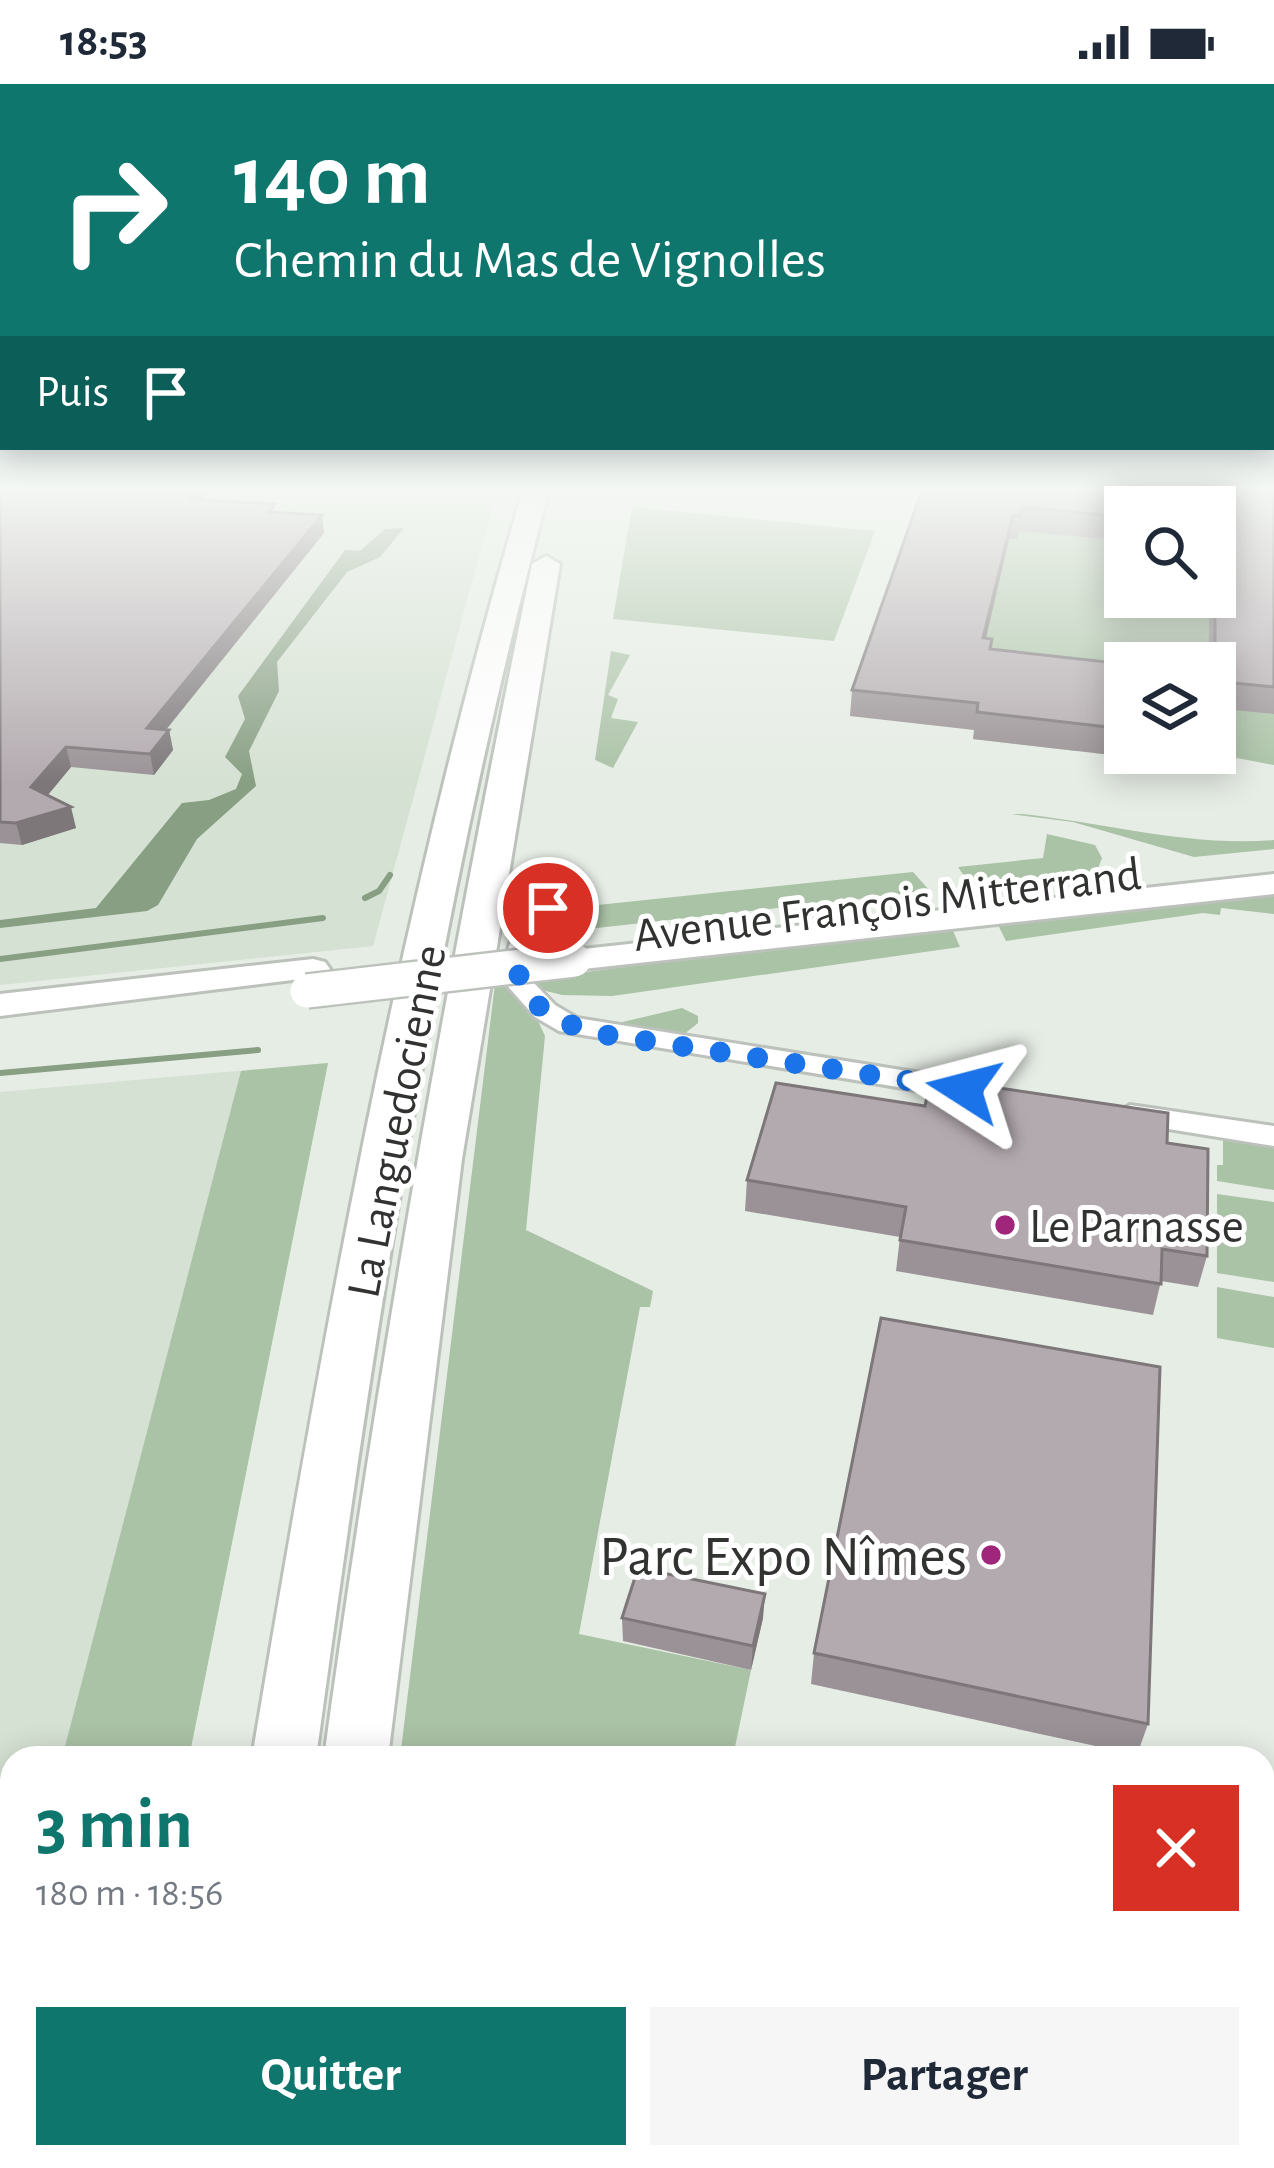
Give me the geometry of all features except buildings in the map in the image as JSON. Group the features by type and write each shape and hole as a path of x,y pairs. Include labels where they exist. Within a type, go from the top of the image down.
{"highway":[{"name":"La Languedocienne","path":"286,1746 316,1547 398,1097 455,812 512,587"},
{"name":"La Languedocienne","path":"357,1746 446,1094 541,587"}],"main road":[{"name":"Avenue François Mitterrand","path":"0,1005 310,980 1274,857"},
{"name":"Avenue François Mitterrand","path":"575,949 1274,884"},
{"name":"Avenue François Mitterrand","path":"0,1030 310,980"}],"street":[{"path":"548,908 528,932 519,956 518,982 522,992 568,1025 594,1033 992,1094"},
{"path":"1094,1109 1274,1136"}],"shaded area":[{"path":"0,587 471,587 373,946 0,985"},
{"path":"318,587 335,587 277,662 279,691 249,751 256,786 197,839 158,905 147,911 0,928 0,920 96,908 182,803 209,800 236,789 242,774 225,757 245,719 238,696"},
{"path":"618,587 854,587 834,641 613,619"},
{"path":"933,587 1104,587 1104,618 1236,618 1236,587 1274,587 1274,765 1236,758 1236,642 1104,642 1104,754 1094,753 1095,741 1076,751 973,739 976,727"},
{"path":"611,651 630,655 608,695 618,699 611,718 638,722 613,768 595,760"},
{"path":"1011,814 1022,814 1179,837 1274,840 1274,849 1194,857 1073,822"},
{"path":"1047,834 1095,845 1102,858 1097,871 972,887 958,867 1043,858"},
{"path":"913,872 930,891 543,934 557,912 579,907"},
{"path":"1274,892 1274,914 1221,908 1220,915 1203,913 1006,941 996,921"},
{"path":"951,926 960,947 612,996 562,995 534,988 531,979"},
{"path":"507,982 533,1010 545,1036 526,1230 653,1291 650,1307 640,1307 579,1634 751,1670 735,1746 401,1746 495,984"},
{"path":"682,1008 698,1016 698,1023 678,1039 610,1025"},
{"path":"328,1063 186,1746 0,1746 0,1092"},
{"path":"328,1063 191,1746 65,1746 241,1071"},
{"path":"1223,1140 1274,1147 1274,1190 1217,1181 1217,1165 1223,1165"},
{"path":"1217,1194 1274,1202 1274,1282 1217,1273"},
{"path":"1217,1287 1274,1297 1274,1348 1217,1338"}],"waterway":[{"path":"365,898 379,891 390,875"},
{"path":"0,959 323,918"},
{"path":"0,1073 258,1050"}],"place":[{"name":"Le Parnasse","path":"1005,1225"},
{"name":"Parc Expo Nîmes","path":"991,1555"}],"route":[{"path":"548,908 528,932 516,970 518,982 522,992 568,1025 594,1033 964,1089"}]}
